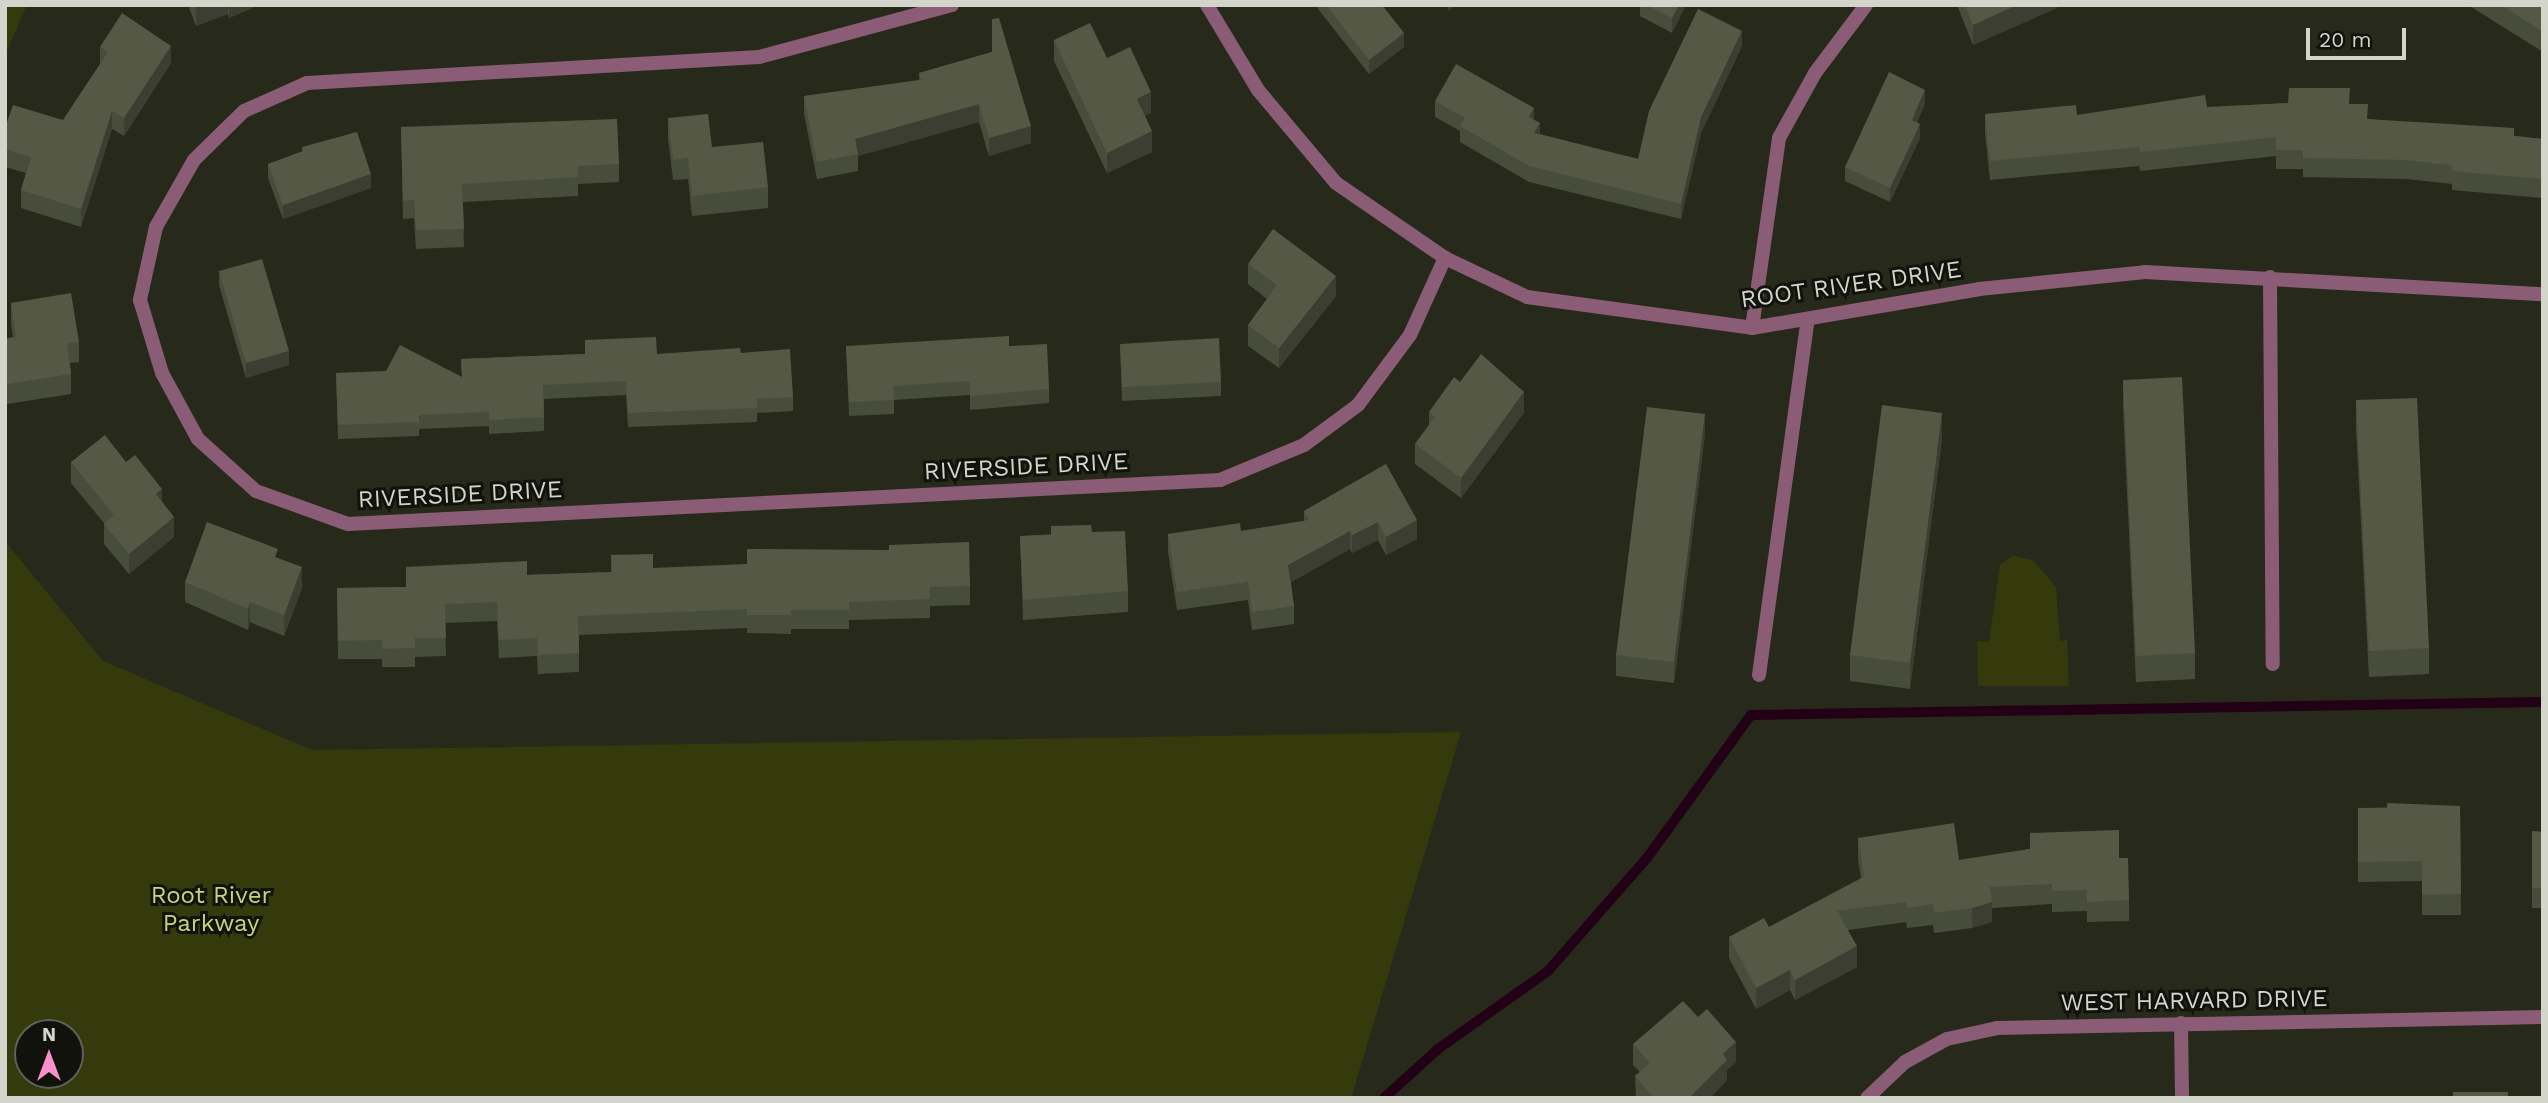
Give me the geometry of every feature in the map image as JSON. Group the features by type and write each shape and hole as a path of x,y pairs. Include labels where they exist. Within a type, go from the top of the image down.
{"street":[{"name":"RIVERSIDE DRIVE","path":"952,5 760,57 307,83 243,111 194,160 156,227 140,300 162,373 198,439 257,491 348,524 1220,480 1304,445 1358,405 1410,335 1445,258"},
{"name":"ROOT RIVER DRIVE","path":"1207,5 1258,90 1336,183 1445,258 1527,297 1752,328 1979,289 2145,272 2270,277 2543,295"},
{"path":"1752,328 1779,138 1815,73 1866,5"},
{"path":"2270,277 2273,664"},
{"path":"1759,675 1808,319"},
{"name":"WEST HARVARD DRIVE","path":"1867,1098 1905,1062 1947,1040 1997,1028 2543,1017"},
{"path":"2181,1023 2182,1098"}],"green space":[{"path":"5,5 27,5 5,55"},
{"name":"Root River Parkway","path":"5,541 103,661 312,750 1461,732 1352,1095 1347,1098 5,1098"},
{"path":"2013,556 2033,560 2056,587 2060,641 2067,640 2069,686 1978,686 1977,641 1989,642 2000,564"}],"building":[{"path":"1326,5 1382,5 1404,33 1369,60"},
{"path":"1646,5 1679,5 1672,18"},
{"path":"1965,5 2017,5 1973,25"},
{"path":"2501,5 2543,5 2543,32"},
{"path":"1698,9 1742,31 1701,117 1681,204 1529,166 1460,126 1465,118 1435,101 1456,64 1534,108 1529,117 1540,123 1534,133 1638,159 1649,111"},
{"path":"122,13 171,46 124,118 112,111 81,209 21,190 31,157 5,149 5,128 13,105 63,120 108,52 100,47"},
{"path":"999,18 1031,126 989,138 979,104 855,139 858,154 817,162 804,96 921,80 919,73 992,52 992,19"},
{"path":"1090,23 1107,58 1130,47 1151,92 1137,99 1152,131 1107,153 1054,40"},
{"path":"1889,72 1925,90 1912,120 1920,124 1890,188 1845,167"},
{"path":"2289,88 2350,88 2349,104 2368,104 2367,119 2514,128 2514,136 2543,139 2543,179 2452,171 2452,165 2406,160 2303,158 2303,150 2276,150 2276,137 2140,152 2139,147 1990,161 1985,114 2076,105 2077,115 2205,95 2207,107 2288,103"},
{"path":"708,114 712,147 763,142 768,187 692,196 688,158 673,160 668,118"},
{"path":"617,119 619,164 578,166 578,177 462,184 464,229 416,230 414,200 403,201 401,127"},
{"path":"357,132 371,174 283,205 268,164 303,151 302,147"},
{"path":"1273,229 1336,276 1279,348 1248,325 1277,285 1248,264"},
{"path":"262,259 289,351 246,363 219,271"},
{"path":"71,293 79,342 67,343 71,374 7,384 5,339 16,337 11,303"},
{"path":"1009,336 1009,346 1047,344 1049,389 970,396 970,381 893,386 894,400 849,402 846,346"},
{"path":"656,337 657,354 740,348 741,353 790,349 793,397 757,399 757,408 628,413 626,381 543,385 544,417 489,420 489,412 419,415 419,422 338,425 336,373 386,371 400,345 462,377 461,359 585,354 585,340"},
{"path":"1219,338 1221,382 1122,387 1120,344"},
{"path":"1481,354 1524,392 1461,478 1415,444 1435,417 1429,412 1454,377 1460,382"},
{"path":"2182,377 2195,653 2136,656 2123,380"},
{"path":"2417,398 2429,648 2369,651 2356,400"},
{"path":"1882,405 1942,413 1910,663 1850,655"},
{"path":"1647,407 1705,414 1674,662 1616,655"},
{"path":"105,435 126,462 135,455 162,489 156,494 174,517 129,554 104,524 114,515 71,462"},
{"path":"1386,464 1417,520 1386,537 1378,522 1352,535 1350,531 1288,565 1294,606 1252,612 1248,582 1177,592 1168,534 1240,523 1241,531 1309,520 1304,511"},
{"path":"207,522 278,549 275,557 302,567 284,615 250,602 248,609 185,582"},
{"path":"1091,525 1092,532 1125,531 1128,591 1023,600 1020,536 1051,535 1051,526"},
{"path":"969,542 970,586 930,587 930,599 849,602 849,610 791,610 791,615 747,615 747,609 578,616 579,653 538,655 537,638 499,640 497,602 445,604 446,638 415,638 415,648 382,649 382,640 338,641 337,588 406,587 406,567 527,561 527,575 612,572 611,555 653,554 653,568 747,564 747,549 889,550 889,545"},
{"path":"2387,803 2460,806 2461,894 2422,895 2422,861 2358,862 2358,808 2387,808"},
{"path":"1954,823 1959,860 2030,849 2030,833 2119,830 2119,858 2128,858 2129,900 2087,902 2087,890 2052,891 2052,884 1990,887 1992,902 1972,908 1934,913 1933,904 1907,908 1906,902 1837,911 1857,946 1795,980 1790,970 1756,988 1729,937 1764,918 1769,927 1864,877 1858,838"},
{"path":"2532,831 2543,832 2543,888 2532,888"},
{"path":"1683,1001 1698,1017 1707,1009 1736,1042 1723,1054 1727,1060 1689,1098 1654,1098 1635,1076 1650,1063 1633,1044"},
{"path":"2453,1092 2508,1092 2508,1098 2453,1098"}],"waterway":[{"path":"1384,1098 1438,1049 1548,971 1647,858 1751,715 2543,702"}]}
